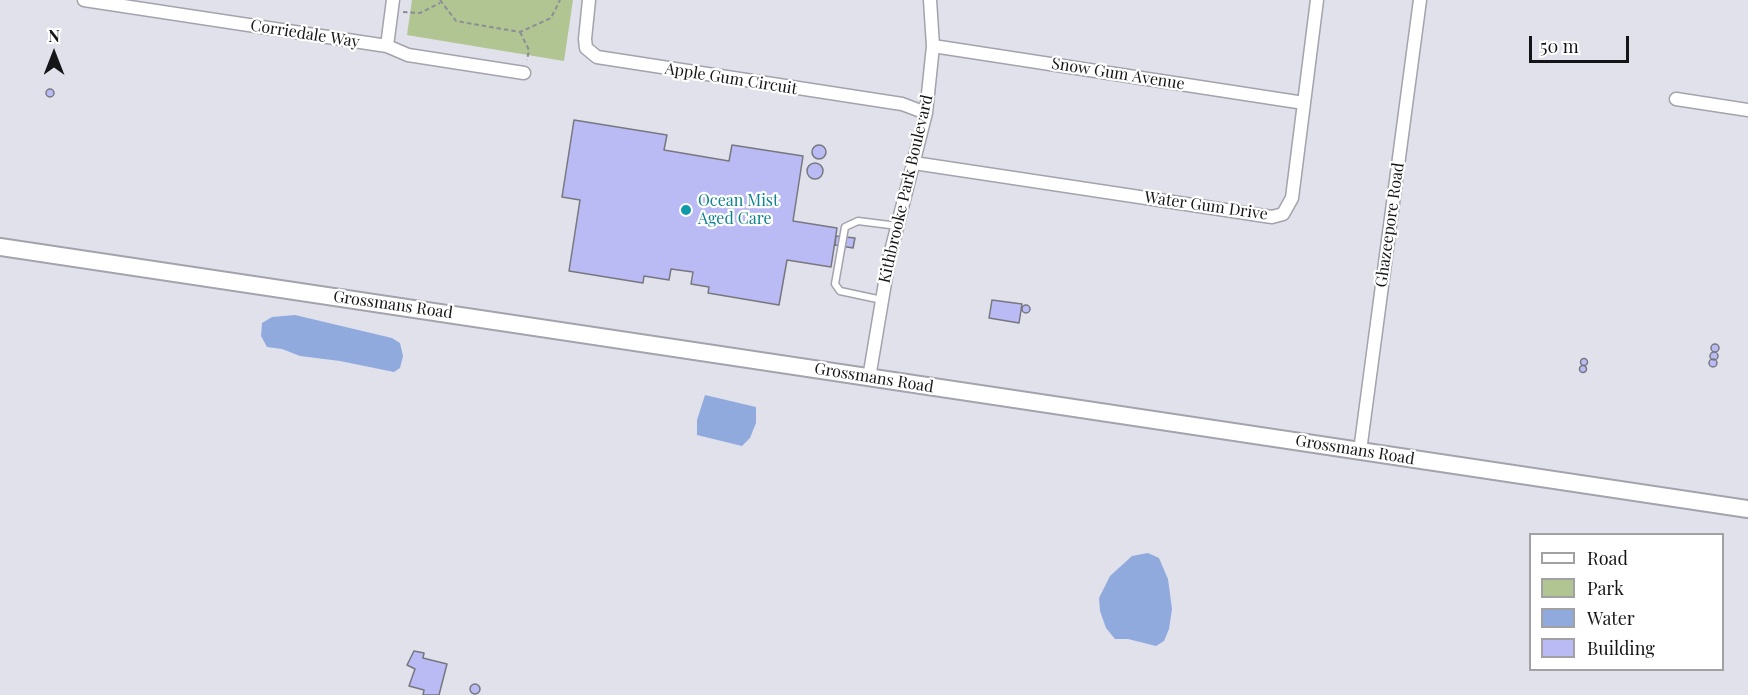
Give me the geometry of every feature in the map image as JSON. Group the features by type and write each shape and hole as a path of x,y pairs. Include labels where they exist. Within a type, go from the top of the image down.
{"street":[{"name":"Corriedale Way","path":"84,0 387,46 408,55 524,73"},
{"name":"Apple Gum Circuit","path":"590,0 586,48 597,57 902,104 926,113"},
{"name":"Kithbrooke Park Boulevard","path":"869,378 882,300 926,113 933,46 930,0"},
{"name":"Water Gum Drive","path":"914,163 1272,217 1283,214 1292,198 1317,0"},
{"name":"Ghazeepore Road","path":"1360,451 1420,0"},
{"path":"387,46 392,5"},
{"name":"Snow Gum Avenue","path":"933,46 1304,103"},
{"path":"1676,99 1748,110"},
{"name":"Grossmans Road","path":"0,247 1748,509"}],"lane":[{"path":"882,300 840,291 835,284 845,227 858,221 898,226"}],"path":[{"path":"392,5 420,13 440,1 456,21 520,32 551,18 560,0"},
{"path":"520,32 529,50 524,73"}],"green space":[{"path":"412,0 573,0 564,61 407,35"}],"water":[{"path":"295,315 392,338 400,343 403,356 400,368 394,372 300,356 282,349 267,347 261,336 262,323 272,317"},
{"path":"705,395 756,407 756,423 750,438 742,446 697,435 697,420"},
{"path":"1148,553 1159,558 1168,579 1172,609 1169,629 1164,641 1156,646 1128,639 1115,639 1106,628 1100,611 1099,598 1110,576 1132,556"}],"building":[{"path":"50,89 54,93 50,97 46,93"},
{"name":"Ocean Mist Aged Care","path":"574,120 667,135 664,150 729,161 732,145 803,156 793,221 837,228 831,267 787,260 779,305 708,293 709,287 691,284 693,272 671,269 669,280 644,276 643,283 569,271 580,200 562,197"},
{"path":"816,145 822,145 826,152 822,159 816,159 812,155 812,149"},
{"path":"815,163 821,165 823,171 821,177 815,179 809,177 807,171 809,165"},
{"path":"836,236 855,238 853,248 835,245"},
{"path":"992,300 1022,304 1019,323 989,318"},
{"path":"1026,305 1030,309 1026,313 1022,309"},
{"path":"1715,344 1719,348 1715,352 1711,348"},
{"path":"1714,352 1718,356 1714,360 1710,356"},
{"path":"1584,359 1587,362 1584,365 1581,362"},
{"path":"1713,359 1717,363 1713,367 1709,363"},
{"path":"1583,366 1586,369 1583,372 1580,369"},
{"path":"414,651 424,653 423,658 447,664 439,695 423,695 424,690 409,686 415,669 407,665"},
{"path":"475,684 479,685 479,693 475,694 471,693 470,689 471,685"}],"place":[{"name":"Ocean Mist Aged Care","path":"686,210"}]}
